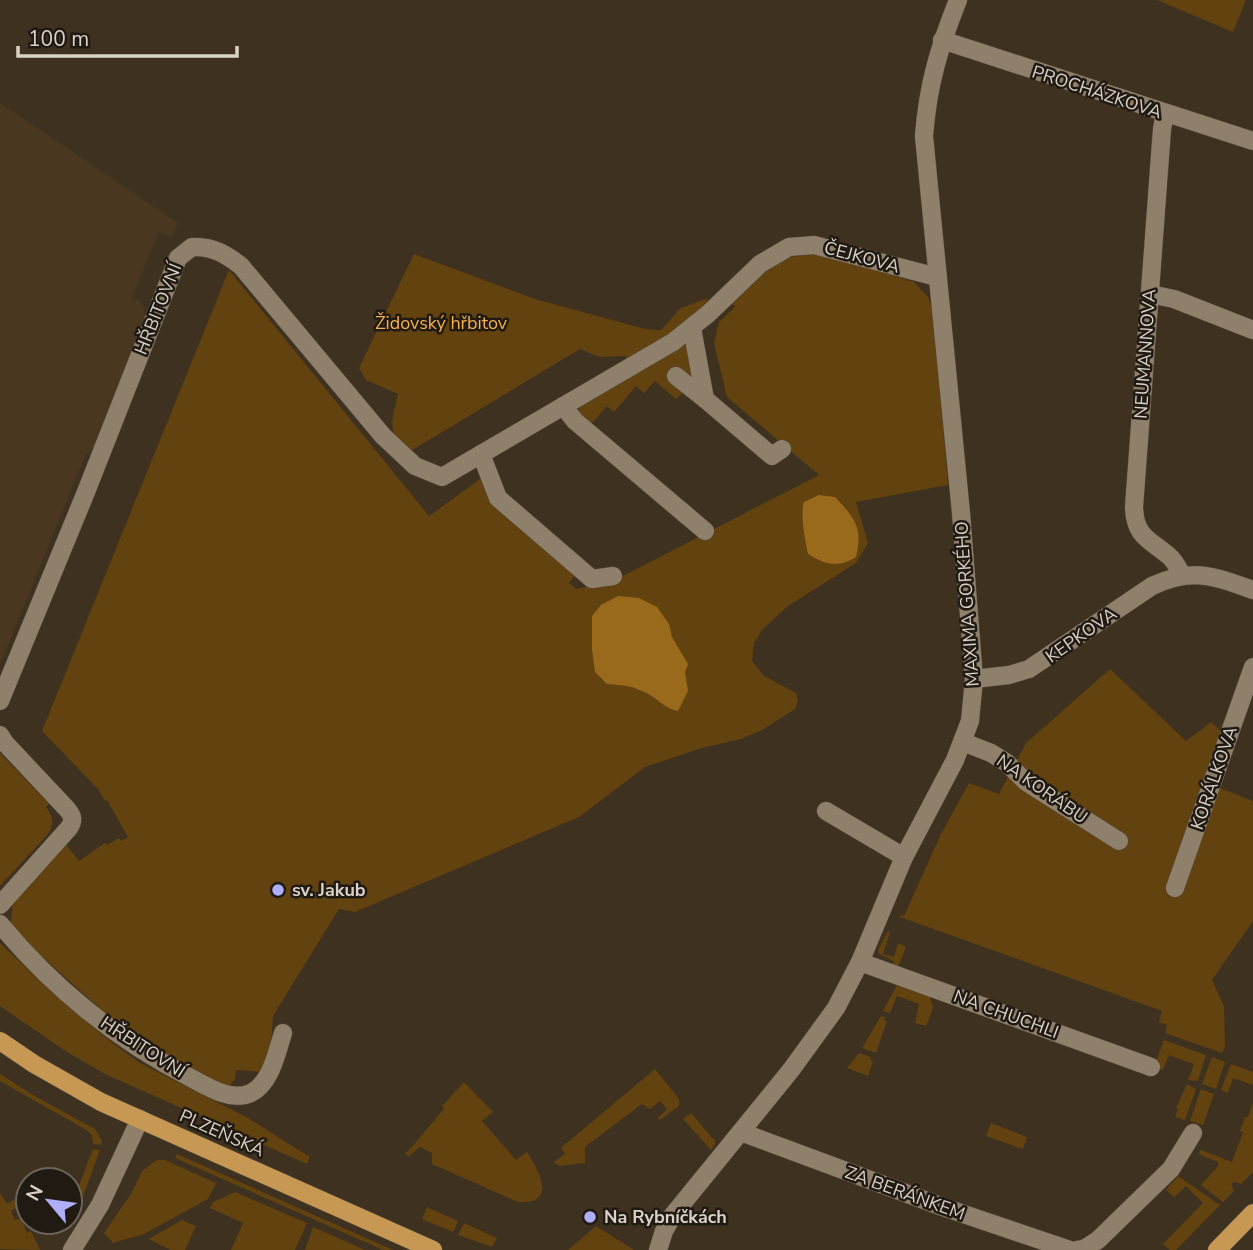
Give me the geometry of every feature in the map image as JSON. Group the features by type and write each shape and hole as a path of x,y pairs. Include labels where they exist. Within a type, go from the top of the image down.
{"main road":[{"name":"PLZEŇSKÁ","path":"0,1041 74,1088 433,1250"},
{"path":"1217,1250 1253,1213"}],"street":[{"name":"MAXIMA GORKÉHO","path":"658,1250 673,1215 821,1031 860,962 904,856 963,742 970,721 974,680 961,513 924,136 927,100 942,40 958,0"},
{"name":"PROCHÁZKOVA","path":"942,40 1253,141"},
{"name":"NEUMANNOVA","path":"1165,114 1135,521 1139,531 1172,558 1182,575"},
{"name":"ČEJKOVA","path":"442,477 673,342 776,252 800,244 814,245 937,277"},
{"name":"HŘBITOVNÍ","path":"0,701 86,492 162,296 178,258 188,248 210,248 242,265 383,436 415,466 442,477"},
{"path":"1150,294 1174,299 1253,330"},
{"path":"692,328 705,399"},
{"path":"676,376 772,457 782,449"},
{"path":"563,405 575,421 705,531"},
{"path":"481,454 498,498 593,579 613,576"},
{"path":"1182,575 1200,574 1222,578 1253,590"},
{"name":"KEPKOVA","path":"974,680 1029,669 1152,586 1182,575"},
{"name":"KORÁLKOVA","path":"1175,888 1253,667"},
{"path":"0,735 67,809 73,821 0,905"},
{"name":"NA KORÁBU","path":"963,742 991,753 1007,763 1026,782 1119,841"},
{"path":"826,811 904,856"},
{"name":"HŘBITOVNÍ","path":"0,924 22,951 117,1034 159,1062 228,1095 241,1096 257,1089 270,1070 283,1033"},
{"name":"NA CHUCHLI","path":"860,962 1151,1067"},
{"path":"72,1250 100,1205 140,1119"},
{"name":"ZA BERÁNKEM","path":"741,1132 943,1207 1070,1250"},
{"path":"1077,1250 1084,1249 1098,1240 1171,1169 1193,1133"}],"shaded area":[{"path":"0,103 178,223 172,237 159,232 131,299 140,300 147,318 96,448 86,453 0,665"},
{"path":"819,495 835,497 856,524 856,557 844,563 820,561 808,554 803,528 803,507 804,502"},
{"path":"618,596 639,598 657,607 669,624 672,637 688,664 685,672 688,691 678,711 639,690 607,684 595,672 592,616 601,605"}],"green space":[{"path":"1157,0 1246,0 1233,32"},
{"name":"Židovský hřbitov","path":"414,254 535,299 645,329 661,330 681,308 708,298 684,324 627,359 625,356 600,357 580,349 409,452 392,426 398,394 366,380 359,368"},
{"path":"823,254 914,282 928,297 933,311 948,485 856,502 868,543 856,563 788,606 763,629 754,643 752,661 764,676 796,693 798,701 795,709 762,730 741,739 702,748 645,767 579,817 355,912 339,909 273,1016 271,1043 261,1072 236,1070 235,1079 229,1086 222,1087 177,1063 113,1020 20,937 11,923 13,899 65,843 79,861 105,843 107,845 119,838 121,841 128,837 107,800 105,801 98,789 42,731 229,270 429,516 483,477 575,575 569,583 577,589 615,580 819,475 727,397 714,343 719,322 735,307 732,303 763,274 791,257"},
{"path":"686,342 698,379 676,399 655,381 644,393 636,386 614,412 607,406 586,426 578,411 580,406"},
{"path":"1110,669 1186,741 1211,722 1223,733 1207,783 1253,801 1253,921 1212,980 1224,1006 1225,1047 1222,1053 1165,1033 1167,1025 1159,1022 1162,1011 900,917 904,916 941,834 969,783 999,794 1026,743"},
{"path":"0,753 49,804 46,807 52,817 52,823 48,834 0,886"},
{"path":"888,931 890,932 883,954 894,957 898,943 906,947 898,967 892,966 894,961 879,954 878,950"},
{"path":"0,943 58,998 140,1063 248,1118 310,1157 307,1164 105,1074 67,1052 0,1006"},
{"path":"897,985 930,997 933,1008 926,1026 915,1023 919,1004 897,996 890,1013 883,1011"},
{"path":"881,1016 887,1021 876,1053 862,1048"},
{"path":"1164,1040 1206,1055 1198,1081 1188,1080 1194,1064 1169,1055 1163,1070 1154,1067"},
{"path":"859,1053 871,1057 870,1060 873,1061 868,1076 847,1068"},
{"path":"1212,1057 1225,1062 1216,1089 1202,1084"},
{"path":"1231,1064 1253,1072 1253,1085 1233,1078 1228,1093 1221,1090"},
{"path":"655,1069 679,1099 679,1106 660,1120 658,1118 667,1109 660,1101 650,1109 642,1104 585,1147 585,1163 559,1166 554,1162 565,1154 562,1147"},
{"path":"0,1074 95,1129 102,1141 101,1145 93,1144 92,1135 88,1131 0,1081"},
{"path":"464,1082 493,1112 482,1121 516,1160 527,1152 542,1184 542,1192 538,1198 518,1202 432,1164 432,1153 420,1147 409,1156 405,1154"},
{"path":"1187,1084 1196,1089 1185,1120 1175,1117 1176,1108"},
{"path":"1201,1089 1214,1094 1203,1125 1190,1121"},
{"path":"1253,1103 1253,1172 1241,1184 1231,1184 1234,1191 1223,1202 1201,1185 1218,1166 1218,1162 1200,1155 1199,1152 1201,1150 1232,1162 1243,1132 1240,1131"},
{"path":"691,1113 716,1142 711,1150 683,1119"},
{"path":"991,1123 1027,1137 1023,1149 986,1136"},
{"path":"93,1149 100,1150 84,1193 84,1173"},
{"path":"177,1154 393,1250 383,1250 175,1158"},
{"path":"157,1160 165,1160 216,1183 208,1199 144,1234 113,1243 104,1233 131,1194 142,1171"},
{"path":"1178,1176 1220,1205 1176,1250 1170,1250 1163,1244 1203,1203 1186,1186 1174,1197 1166,1190"},
{"path":"235,1192 307,1223 295,1250 231,1250 243,1223 210,1208 213,1202"},
{"path":"0,1193 7,1204 14,1200 14,1209 11,1211 14,1218 14,1236 33,1236 40,1250 0,1249"},
{"path":"427,1207 458,1221 453,1232 422,1219"},
{"path":"182,1220 196,1226 185,1250 171,1250 149,1239"},
{"path":"464,1223 497,1238 492,1247 458,1235"},
{"path":"596,1226 634,1250 568,1250"},
{"path":"313,1227 365,1250 305,1250"}],"place":[{"name":"sv. Jakub","path":"278,890"},
{"name":"Na Rybníčkách","path":"590,1217"}]}
